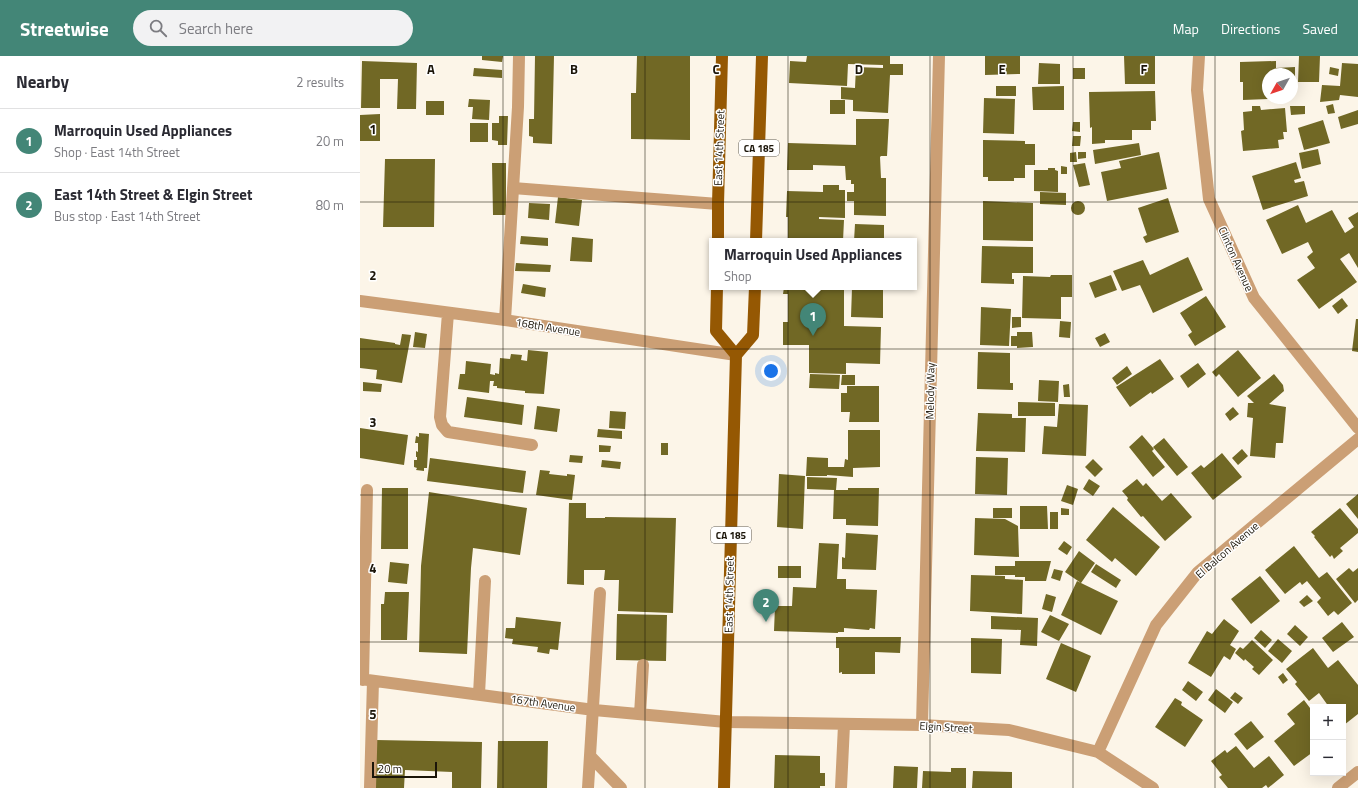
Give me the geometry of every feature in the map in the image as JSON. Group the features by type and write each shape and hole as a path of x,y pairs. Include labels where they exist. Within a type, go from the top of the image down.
{"main road":[{"name":"East 14th Street","path":"718,238 722,56"},
{"name":"CA 185","path":"756,238 762,56"},
{"path":"717,290 716,331 736,355 753,335 755,290"},
{"name":"East 14th Street","path":"724,788 736,355"}],"street":[{"path":"505,320 520,56"},
{"name":"Melody Way","path":"922,725 939,56"},
{"name":"Clinton Avenue","path":"1199,56 1197,90 1209,199 1254,298 1358,428"},
{"path":"513,188 718,204"},
{"name":"168th Avenue","path":"360,301 505,320 736,355"},
{"path":"448,313 440,417 442,425 448,432 532,445"},
{"name":"El Balcon Avenue","path":"1098,752 1156,625 1198,572 1358,439"},
{"path":"367,490 366,680 370,788"},
{"path":"479,694 485,581"},
{"path":"588,788 600,593"},
{"path":"640,714 643,666"},
{"name":"167th Avenue","path":"366,680 594,710 726,722"},
{"name":"Elgin Street","path":"726,722 922,725 1009,730 1098,752 1153,788"},
{"path":"841,788 844,725"},
{"path":"590,756 620,788"},
{"path":"1338,788 1358,772"}],"building":[{"path":"482,56 503,56 502,62 482,60"},
{"path":"535,56 554,56 552,144 533,143 533,137 529,136 529,119 534,119"},
{"path":"637,56 690,56 690,140 631,139 631,93 636,93"},
{"path":"807,56 890,56 890,64 903,64 903,75 890,75 888,113 853,111 853,100 841,99 841,87 855,88 856,67 883,68 883,65 848,64 847,86 789,83 790,61 806,62"},
{"path":"985,56 1020,56 1020,74 985,75"},
{"path":"1124,56 1155,56 1155,84 1125,84"},
{"path":"1299,56 1320,56 1319,82 1298,82"},
{"path":"362,61 417,63 416,109 397,109 398,79 380,79 380,108 361,108"},
{"path":"1276,61 1276,68 1262,68 1262,99 1243,100 1243,82 1240,82 1240,62"},
{"path":"1039,63 1060,64 1060,84 1038,84"},
{"path":"1342,63 1358,64 1358,97 1340,95 1339,100 1320,102 1322,85 1340,86"},
{"path":"1330,67 1339,69 1338,76 1329,74"},
{"path":"474,68 502,70 502,78 473,76"},
{"path":"1073,68 1085,68 1085,79 1073,79"},
{"path":"996,86 1016,86 1016,96 996,96"},
{"path":"1064,86 1064,110 1033,110 1032,87"},
{"path":"1155,91 1156,121 1151,121 1151,130 1132,130 1132,140 1105,140 1105,143 1092,144 1089,92"},
{"path":"984,98 1015,99 1014,134 983,133"},
{"path":"469,99 490,100 489,120 472,119 473,107 468,107"},
{"path":"830,100 845,100 845,114 830,114"},
{"path":"426,101 444,101 444,115 426,115"},
{"path":"1333,104 1335,113 1328,114 1326,106"},
{"path":"1252,106 1260,106 1261,110 1285,108 1287,132 1283,132 1284,139 1278,140 1279,148 1243,151 1241,131 1244,130 1243,112 1252,111"},
{"path":"1290,106 1305,106 1305,114 1291,115"},
{"path":"1358,110 1358,124 1341,129 1338,117"},
{"path":"380,114 380,141 360,141 360,115"},
{"path":"499,116 508,116 507,145 498,145 498,141 492,140 492,123 499,123"},
{"path":"856,119 889,119 887,156 880,157 881,178 886,178 886,216 854,215 854,201 847,201 847,192 854,192 854,184 851,184 851,180 846,180 845,166 813,165 813,170 787,170 788,143 856,145"},
{"path":"1323,120 1330,143 1304,150 1298,128"},
{"path":"1073,122 1080,122 1080,132 1072,131"},
{"path":"470,123 488,123 488,142 470,142"},
{"path":"1073,136 1081,136 1080,146 1072,146"},
{"path":"983,140 1025,141 1025,144 1035,144 1035,165 1025,165 1025,178 1014,178 1014,181 988,181 988,177 983,177"},
{"path":"1139,143 1141,155 1095,164 1093,150"},
{"path":"1318,149 1321,164 1302,169 1299,153"},
{"path":"1076,152 1077,162 1070,162 1070,153"},
{"path":"1078,152 1086,152 1086,158 1078,159"},
{"path":"1159,152 1167,189 1107,201 1101,172 1121,168 1119,161"},
{"path":"385,159 435,159 434,227 383,227"},
{"path":"1296,162 1301,178 1294,180 1295,183 1304,181 1308,196 1263,210 1252,176"},
{"path":"492,163 506,163 506,215 493,215"},
{"path":"1085,163 1090,185 1079,187 1073,165"},
{"path":"1061,166 1067,167 1067,174 1061,174"},
{"path":"1048,168 1055,168 1055,170 1058,171 1058,192 1034,191 1034,170 1048,170"},
{"path":"823,185 839,185 839,190 845,190 845,218 819,217 819,219 844,220 843,238 788,238 788,217 786,217 787,191 823,192"},
{"path":"1040,192 1066,193 1066,205 1040,204"},
{"path":"558,197 582,200 579,226 555,223"},
{"path":"1168,198 1179,232 1146,243 1143,237 1147,235 1138,208"},
{"path":"983,201 1033,203 1033,241 983,240"},
{"path":"1078,201 1083,203 1085,208 1083,213 1078,215 1073,213 1071,208 1073,203"},
{"path":"529,203 550,204 549,220 528,218"},
{"path":"1298,205 1306,223 1332,210 1345,233 1354,227 1348,218 1358,212 1358,268 1349,253 1340,259 1357,282 1319,309 1297,280 1315,268 1307,257 1313,252 1308,242 1282,254 1266,220"},
{"path":"855,224 884,225 884,238 854,238"},
{"path":"521,236 548,238 548,246 520,244"},
{"path":"572,237 593,239 592,262 570,261"},
{"path":"982,246 1033,247 1033,273 1012,273 1014,284 981,283"},
{"path":"1188,257 1203,290 1153,313 1140,285 1122,291 1113,271 1143,260 1150,275"},
{"path":"516,263 551,265 550,272 515,271"},
{"path":"1051,275 1072,275 1072,297 1061,297 1061,319 1022,318 1023,276 1050,277"},
{"path":"1111,275 1117,290 1095,298 1089,283"},
{"path":"523,284 546,288 545,297 521,293"},
{"path":"784,290 844,290 844,326 881,327 880,364 846,363 846,374 809,373 809,345 783,345 783,322 788,322 788,294 783,294"},
{"path":"852,290 883,290 883,318 851,317"},
{"path":"1206,296 1226,327 1195,346 1188,335 1192,332 1180,313"},
{"path":"1342,298 1348,306 1338,314 1332,306"},
{"path":"981,307 1011,309 1009,346 980,345"},
{"path":"1012,317 1021,317 1021,327 1012,328"},
{"path":"1356,319 1358,319 1358,352 1352,351"},
{"path":"1060,321 1071,322 1070,338 1059,337"},
{"path":"415,332 427,334 425,348 413,347"},
{"path":"1017,332 1032,332 1033,347 1017,348 1017,346 1011,346 1011,336 1017,336"},
{"path":"1105,333 1110,342 1100,347 1095,338"},
{"path":"402,334 411,335 402,383 376,379 377,370 360,368 360,338 400,345"},
{"path":"528,350 548,352 544,394 525,393 525,391 497,388 497,386 493,386 494,381 490,381 489,393 458,389 460,374 465,374 466,361 491,364 490,374 495,375 495,373 499,374 500,358 510,359 511,354 522,355 521,360 527,361"},
{"path":"1238,350 1261,378 1238,397 1219,374 1216,377 1212,372"},
{"path":"978,352 1010,353 1010,383 1013,383 1013,390 977,389"},
{"path":"1160,359 1174,379 1152,394 1151,392 1130,407 1116,387"},
{"path":"1198,363 1206,374 1188,388 1180,376"},
{"path":"1127,366 1132,374 1117,385 1112,378"},
{"path":"810,374 840,375 839,389 809,388"},
{"path":"1274,374 1283,385 1284,391 1269,404 1286,407 1283,443 1276,443 1275,458 1250,456 1253,418 1247,417 1248,403 1254,403 1247,396"},
{"path":"842,375 855,375 855,385 841,385"},
{"path":"1039,380 1059,381 1058,402 1038,401"},
{"path":"363,382 382,384 381,392 363,391"},
{"path":"1069,384 1070,397 1064,397 1063,385"},
{"path":"847,386 879,386 879,422 849,422 850,412 841,412 841,393 847,393"},
{"path":"467,397 524,405 522,425 464,417"},
{"path":"1018,402 1055,403 1055,416 1018,416"},
{"path":"1059,404 1088,405 1086,456 1042,454 1044,426 1057,427"},
{"path":"537,406 560,409 557,432 534,429"},
{"path":"1233,407 1239,414 1230,421 1225,414"},
{"path":"610,411 626,412 625,429 609,428"},
{"path":"978,413 1012,414 1012,418 1026,418 1025,452 976,451"},
{"path":"360,428 408,435 404,465 360,458"},
{"path":"598,429 622,431 622,439 597,437"},
{"path":"848,430 880,430 880,467 853,468 853,477 827,475 806,476 807,457 828,458 828,467 844,467 845,459 848,460"},
{"path":"419,433 429,434 427,468 424,468 424,471 416,470 417,468 414,467 414,460 417,460 416,451 418,452 418,443 415,443 416,436 419,437"},
{"path":"1142,435 1154,449 1152,451 1165,467 1153,477 1129,447"},
{"path":"1164,438 1188,467 1177,476 1153,447"},
{"path":"661,443 668,443 668,455 661,455"},
{"path":"599,445 611,446 610,452 599,452"},
{"path":"1242,449 1248,456 1238,465 1232,458"},
{"path":"1222,453 1242,477 1213,500 1191,473 1201,465 1204,468"},
{"path":"570,455 583,456 582,463 569,462"},
{"path":"976,457 1008,458 1007,495 975,494"},
{"path":"430,458 526,471 523,493 427,481"},
{"path":"1093,459 1103,469 1095,477 1085,467"},
{"path":"602,460 621,462 620,469 601,467"},
{"path":"540,470 550,471 549,474 567,476 567,474 575,475 572,500 536,495"},
{"path":"779,474 805,476 803,529 777,527"},
{"path":"807,477 837,478 836,490 848,490 848,488 879,488 878,526 846,525 846,519 833,519 834,490 807,489"},
{"path":"1089,479 1100,486 1093,496 1083,489"},
{"path":"1137,479 1143,486 1146,483 1162,501 1171,493 1192,517 1165,541 1143,516 1141,517 1127,500 1128,498 1122,491"},
{"path":"1067,485 1078,489 1073,505 1061,501"},
{"path":"382,488 408,488 408,549 381,549"},
{"path":"429,492 527,508 520,555 473,548 467,654 419,652 421,566"},
{"path":"1358,494 1358,519 1346,504"},
{"path":"569,503 586,503 586,518 676,518 673,613 618,611 619,580 604,580 605,570 584,570 584,585 567,584"},
{"path":"1020,506 1047,506 1048,529 1020,529"},
{"path":"1113,507 1160,547 1136,576 1115,558 1112,562 1086,540"},
{"path":"993,508 1012,508 1012,518 993,518"},
{"path":"1061,508 1069,509 1069,515 1061,515"},
{"path":"1340,508 1358,529 1358,533 1340,548 1343,551 1334,559 1332,555 1330,557 1311,532"},
{"path":"1050,512 1058,512 1058,529 1050,529"},
{"path":"975,518 1005,519 1018,526 1019,557 974,555"},
{"path":"846,533 878,535 876,570 842,569 842,557 845,558"},
{"path":"1064,541 1072,547 1067,555 1058,549"},
{"path":"819,543 839,544 837,579 846,579 846,589 877,590 875,629 844,628 844,632 838,633 774,631 775,606 792,606 793,587 816,588"},
{"path":"1294,546 1319,578 1327,572 1352,603 1338,615 1334,611 1328,616 1317,602 1321,598 1307,581 1302,585 1300,582 1285,594 1265,570"},
{"path":"1079,551 1095,563 1081,583 1065,572"},
{"path":"1015,561 1051,561 1046,581 1025,581 1025,577 1015,577 1015,575 995,575 995,566 1015,566"},
{"path":"390,562 409,564 407,584 388,582"},
{"path":"1096,564 1121,580 1116,588 1091,572"},
{"path":"778,566 801,566 801,578 778,578"},
{"path":"1349,568 1353,572 1358,568 1358,600 1355,603 1336,579"},
{"path":"1054,569 1063,571 1060,581 1051,578"},
{"path":"971,575 1005,576 1005,579 1023,580 1022,614 970,611"},
{"path":"1260,576 1280,601 1251,624 1231,599"},
{"path":"1077,581 1118,601 1101,635 1061,615"},
{"path":"385,592 409,592 407,640 381,640 381,604 384,604"},
{"path":"1046,594 1056,597 1052,612 1042,609"},
{"path":"1307,595 1313,601 1304,607 1299,602"},
{"path":"617,614 667,615 666,661 616,660"},
{"path":"1050,615 1069,624 1059,641 1041,632"},
{"path":"991,616 1038,618 1037,646 1020,645 1021,630 991,629"},
{"path":"516,617 561,622 558,650 550,649 549,654 537,652 538,647 512,644 513,639 505,638 506,628 515,628"},
{"path":"1224,619 1239,631 1230,645 1236,649 1230,660 1224,656 1211,677 1188,663 1207,631 1212,634"},
{"path":"1342,622 1354,637 1333,652 1322,638"},
{"path":"1295,625 1308,637 1300,646 1287,634"},
{"path":"1261,630 1272,640 1265,648 1254,638"},
{"path":"836,637 901,637 900,653 875,652 875,674 842,674 842,672 839,673 839,648 836,648"},
{"path":"971,638 1002,639 1001,674 971,673"},
{"path":"1278,639 1292,651 1282,663 1268,651"},
{"path":"1252,640 1273,660 1259,675 1252,669 1254,667 1235,653 1240,647 1243,649"},
{"path":"1061,643 1091,656 1076,692 1046,679"},
{"path":"1313,648 1328,668 1338,660 1358,685 1358,714 1346,723 1346,704 1327,704 1319,693 1309,701 1295,684 1297,682 1286,669"},
{"path":"1283,673 1288,680 1283,684 1278,677"},
{"path":"1188,681 1203,692 1196,701 1182,690"},
{"path":"1216,689 1233,702 1225,713 1208,700"},
{"path":"1235,692 1243,698 1238,704 1230,698"},
{"path":"1175,698 1182,702 1181,705 1203,720 1185,747 1155,727"},
{"path":"1304,700 1310,708 1310,754 1294,766 1274,741 1295,724 1287,714"},
{"path":"1251,721 1264,737 1247,750 1234,734"},
{"path":"376,740 482,742 481,788 452,788 452,772 405,770 404,788 374,788"},
{"path":"498,741 548,741 547,788 497,788"},
{"path":"1236,746 1254,768 1269,756 1284,775 1268,788 1266,785 1262,788 1228,788 1219,777 1222,775 1211,761 1225,750 1227,753"},
{"path":"775,755 820,756 820,773 825,773 825,786 820,786 820,788 774,788"},
{"path":"894,766 918,767 917,788 893,788"},
{"path":"951,768 966,768 966,788 922,788 923,771 951,772"},
{"path":"973,771 1012,772 1012,788 972,788"}],"place":[{"name":"Marroquin Used Appliances","path":"813,336"},
{"name":"East 14th Street & Elgin Street","path":"766,622"}]}
